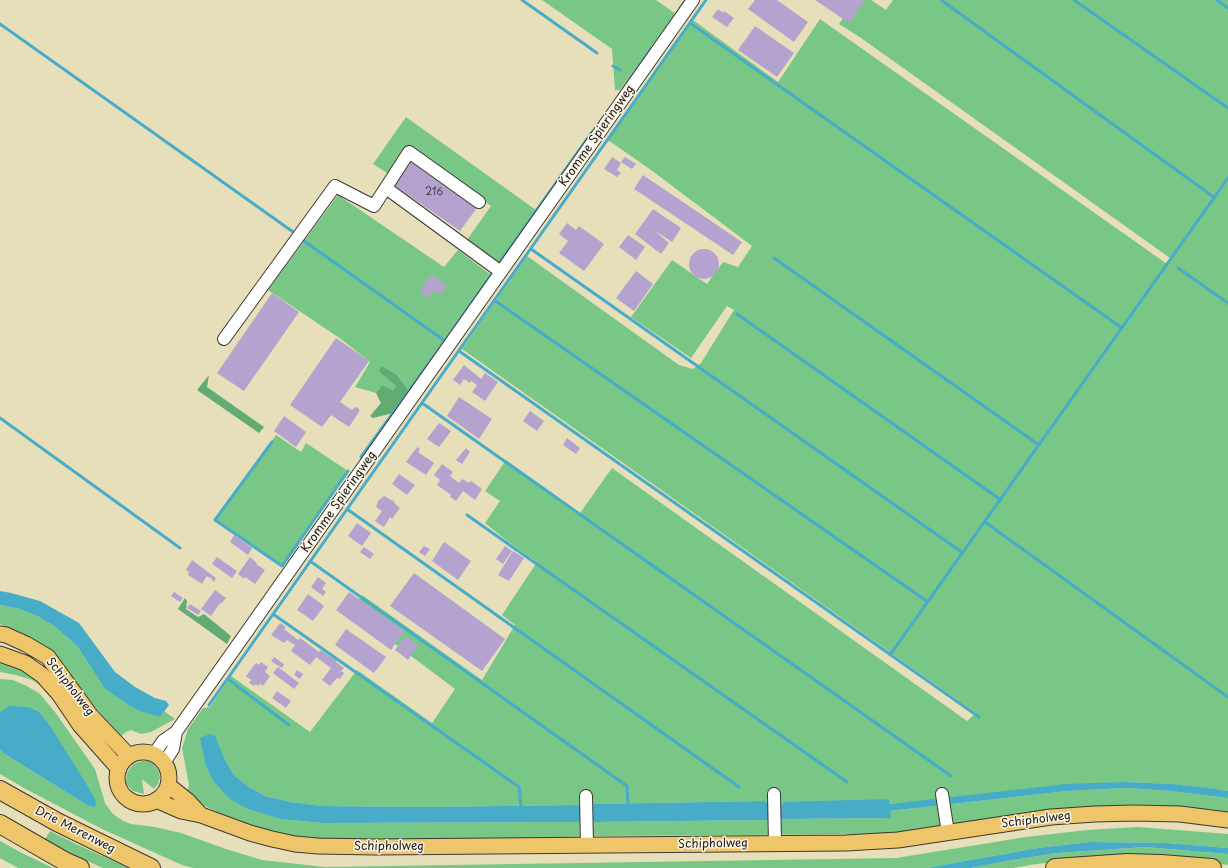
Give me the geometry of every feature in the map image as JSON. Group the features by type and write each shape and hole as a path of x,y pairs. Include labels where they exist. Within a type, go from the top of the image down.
{"highway":[{"name":"Drie Merenweg","path":"0,790 57,822 151,868"},
{"path":"0,824 66,862 80,868"},
{"path":"1055,868 1127,863 1212,868"}],"main road":[{"name":"Schipholweg","path":"0,634 6,635 26,644 48,657 91,716 129,756"},
{"name":"Schipholweg","path":"0,654 26,663 42,675 59,694 80,725 119,769"},
{"path":"141,752 159,758 168,770 169,777 168,785 164,793 156,800 148,803 139,803 127,797 119,787 117,778 119,769 123,762 129,756 141,752"},
{"name":"Schipholweg","path":"168,785 188,801 201,815"},
{"name":"Schipholweg","path":"156,800 181,811 201,815 250,833 295,844 318,846 375,847 846,842 898,840 1051,817 1095,814 1180,814 1228,820"}],"street":[{"name":"Kromme Spieringweg","path":"159,758 173,749 176,732 693,0"},
{"path":"224,339 335,186 374,206 409,152 479,202"},
{"path":"386,188 501,272"},
{"path":"774,794 775,843"},
{"path":"943,799 948,832"},
{"path":"587,808 587,845"}],"green space":[{"path":"542,0 656,0 676,14 620,90 615,90 612,49"},
{"path":"855,0 871,0 886,10 893,0 1228,0 1228,791 1173,784 1125,782 890,804 889,799 779,807 771,807 765,801 594,804 591,808 583,809 579,805 425,807 320,806 291,802 265,796 249,787 234,775 224,758 206,766 281,819 322,823 579,822 583,818 591,818 595,822 768,820 771,816 779,816 782,819 890,818 890,811 1067,791 1126,788 1171,791 1228,798 1228,812 1153,805 1096,806 1047,810 905,832 873,834 604,836 353,842 294,838 235,821 199,803 187,793 189,785 182,748 188,729 203,708 210,707 231,676 310,732 357,670 432,723 455,689 350,610 362,595 482,680 515,625 502,615 537,562 485,523 500,501 485,491 506,460 580,513 612,468 967,721 976,713 462,349 527,256 679,365 693,369 701,363 734,310 727,306 691,358 631,317 672,260 707,284 723,262 738,267 752,246 651,170 608,140 693,20 778,82 820,19 1167,264 1170,258 861,38 839,24"},
{"path":"406,117 536,210 499,263 467,240 491,206 409,147 390,175 373,164"},
{"path":"338,195 444,267 458,250 491,275 409,391 397,375 379,372 396,386 393,392 382,385 376,393 355,387 370,362 341,339 268,290"},
{"path":"381,366 397,375 409,391 393,413 373,418 370,416 381,403 376,393 382,385 393,391 396,386 379,372"},
{"path":"209,375 207,387 264,427 259,433 197,390"},
{"path":"276,435 301,452 306,443 348,471 282,566 215,520"},
{"path":"185,598 187,601 186,609 198,617 204,614 231,636 227,644 178,609"},
{"path":"0,605 20,609 39,617 54,626 77,646 105,689 127,704 160,717 164,711 175,719 151,732 141,734 131,730 119,738 59,660 41,644 22,633 0,624"},
{"path":"0,656 13,661 52,692 32,680 0,672"},
{"path":"0,679 13,680 40,694 55,712 95,769 105,803 113,814 123,821 131,824 155,827 181,833 262,860 325,867 896,858 1026,837 1087,830 1138,827 1228,834 1228,848 1167,843 1089,842 1038,848 926,868 193,868 182,865 102,829 0,774 0,749 3,753 87,805 3,710 0,712"},
{"path":"148,761 154,765 159,772 160,777 158,784 154,789 142,779 144,794 133,791 127,785 126,781 127,773 133,764"},
{"path":"50,831 129,868 103,868 44,841"},
{"path":"0,841 53,868 18,868 0,858"},
{"path":"1145,847 1228,854 1228,865 1185,860 1097,858 1013,868 971,868 1057,853"}],"water":[{"path":"0,591 40,601 79,623 115,672 135,687 155,698 166,701 169,705 160,717 140,711 127,704 105,689 77,646 54,626 39,617 20,609 0,605"},
{"path":"9,706 29,707 39,712 50,726 87,785 96,801 95,807 87,805 3,753 0,749 0,712"},
{"path":"210,734 215,736 224,758 234,775 249,787 265,796 291,802 321,806 425,807 579,805 583,809 591,808 594,804 765,801 771,807 779,807 784,802 889,799 890,804 1066,784 1125,782 1173,784 1216,789 1228,791 1228,798 1171,791 1126,788 1067,791 890,811 891,818 782,819 779,816 771,816 768,820 595,822 591,818 583,818 579,822 322,823 281,819 248,809 230,799 214,782 206,766 200,738"},
{"path":"1089,842 1167,843 1228,848 1228,854 1145,847 1057,853 971,868 926,868 1038,848"}],"building":[{"path":"755,0 777,0 808,22 794,42 748,9"},
{"path":"815,0 865,0 849,23"},
{"path":"718,9 734,18 727,27 712,17"},
{"path":"755,26 794,53 777,77 738,50"},
{"path":"612,157 621,163 617,170 621,173 617,177 604,169"},
{"path":"625,157 636,164 632,169 621,162"},
{"path":"412,158 479,205 460,231 394,185"},
{"path":"643,175 742,242 733,255 634,189"},
{"path":"653,209 681,228 672,242 654,230 669,243 661,254 635,234"},
{"path":"567,223 576,230 579,226 604,244 584,271 559,253 568,241 559,234"},
{"path":"628,235 645,247 636,260 619,247"},
{"path":"704,249 715,253 719,264 715,275 704,279 693,275 689,264 693,253"},
{"path":"636,271 653,284 634,311 616,298"},
{"path":"431,274 447,285 440,295 433,291 428,298 420,292"},
{"path":"272,293 299,312 244,391 217,373"},
{"path":"336,338 369,361 340,402 352,410 356,407 359,409 359,412 349,427 331,415 322,427 290,405"},
{"path":"464,365 481,379 485,373 498,382 485,401 472,392 477,385 471,381 470,383 464,379 460,385 453,380"},
{"path":"459,397 492,419 479,439 447,416"},
{"path":"530,411 544,421 537,431 523,421"},
{"path":"284,416 306,432 296,447 274,431"},
{"path":"439,423 451,431 439,447 427,439"},
{"path":"567,438 580,448 576,454 563,445"},
{"path":"417,447 420,449 418,452 434,463 426,475 406,462"},
{"path":"466,448 470,452 462,464 456,460"},
{"path":"442,464 453,472 450,476 459,483 462,479 469,483 471,481 482,489 475,500 463,491 456,501 450,497 451,495 437,485 440,480 434,475"},
{"path":"399,474 415,485 407,495 392,484"},
{"path":"384,496 395,502 394,503 400,508 392,519 390,517 384,527 375,521 382,511 376,507 378,501"},
{"path":"357,523 371,533 362,546 348,536"},
{"path":"234,535 252,548 248,555 230,542"},
{"path":"444,542 471,561 458,580 432,561"},
{"path":"424,546 430,549 425,556 419,552"},
{"path":"505,546 512,551 503,564 496,559"},
{"path":"364,547 374,554 370,559 360,552"},
{"path":"513,551 524,558 509,581 498,575"},
{"path":"217,557 237,571 232,578 212,564"},
{"path":"250,557 257,563 256,564 265,570 255,584 245,577 244,579 238,574"},
{"path":"192,560 216,578 214,582 211,577 210,578 207,576 202,584 188,575 189,572 186,570"},
{"path":"414,573 505,639 482,671 390,606"},
{"path":"318,577 326,583 322,589 326,592 323,596 311,587"},
{"path":"215,590 226,598 221,604 220,603 211,616 201,609"},
{"path":"174,592 183,598 180,602 171,596"},
{"path":"349,592 404,631 391,650 336,610"},
{"path":"308,594 324,606 313,621 297,610"},
{"path":"190,604 201,611 198,615 187,608"},
{"path":"280,623 286,627 284,629 298,640 300,638 319,652 321,650 337,661 336,662 344,668 341,671 344,673 340,679 337,678 330,686 322,680 331,668 316,657 310,665 291,651 295,645 287,640 284,643 271,635"},
{"path":"346,629 386,657 374,673 335,645"},
{"path":"405,636 418,645 408,660 395,650"},
{"path":"274,657 284,664 282,668 271,661"},
{"path":"261,662 268,667 265,672 270,676 263,686 260,684 258,686 256,684 254,686 249,683 251,680 246,676 256,663 259,665"},
{"path":"278,667 299,683 294,689 273,673"},
{"path":"297,670 303,674 300,679 294,675"},
{"path":"277,691 291,701 286,708 272,698"}],"waterway":[{"path":"522,0 597,53"},
{"path":"680,8 686,0"},
{"path":"209,705 706,0"},
{"path":"941,0 1215,198"},
{"path":"1074,0 1228,108"},
{"path":"1217,0 1228,8"},
{"path":"690,23 1122,328"},
{"path":"0,24 296,234"},
{"path":"619,95 651,49"},
{"path":"613,66 620,70"},
{"path":"499,263 592,132"},
{"path":"890,655 1228,178"},
{"path":"304,241 445,341 491,275"},
{"path":"531,249 963,553"},
{"path":"774,258 1039,445"},
{"path":"1178,268 1228,303"},
{"path":"494,300 928,602"},
{"path":"737,314 1001,500"},
{"path":"361,457 445,341"},
{"path":"459,351 979,717"},
{"path":"422,403 951,776"},
{"path":"0,418 180,548"},
{"path":"272,442 215,520 282,566 348,471"},
{"path":"347,509 739,787"},
{"path":"467,515 847,782"},
{"path":"985,522 1228,697"},
{"path":"310,561 627,786 628,804"},
{"path":"273,614 519,787 521,806"},
{"path":"228,679 289,725"}]}
